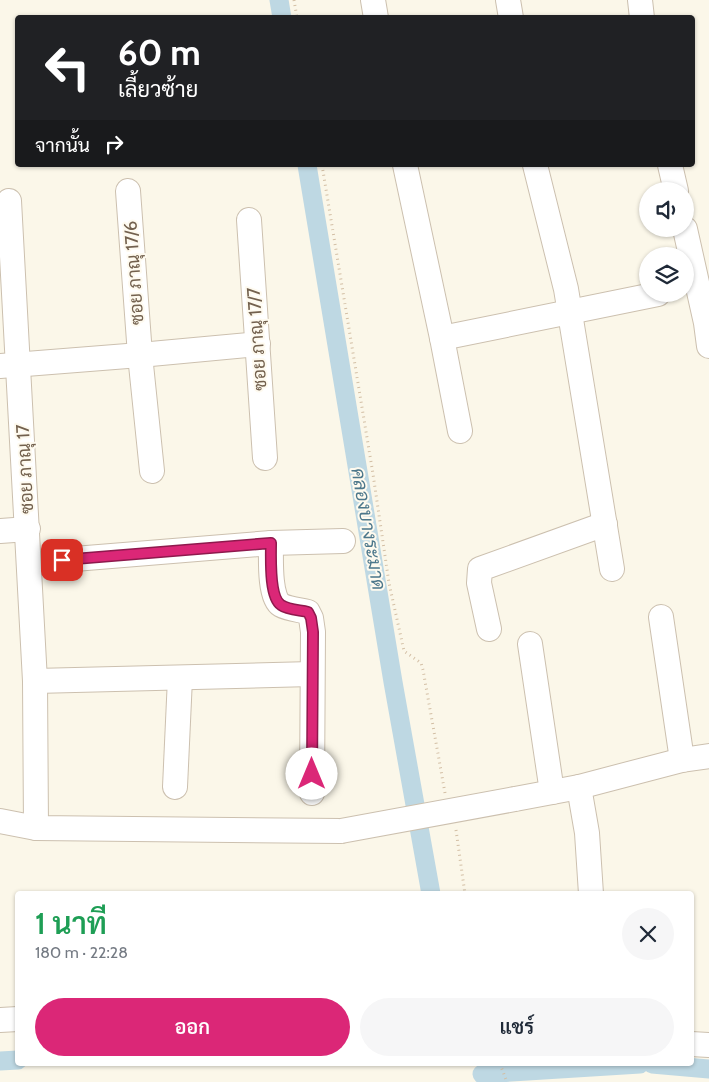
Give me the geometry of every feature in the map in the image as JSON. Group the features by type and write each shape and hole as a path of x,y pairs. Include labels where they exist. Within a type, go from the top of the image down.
{"street":[{"path":"373,0 376,15"},
{"path":"508,0 510,15"},
{"path":"640,0 642,15"},
{"path":"405,167 460,431"},
{"path":"535,167 566,290 612,570"},
{"path":"670,167 674,182"},
{"name":"ซอย ภาณุ 17/6","path":"128,191 140,355 152,471"},
{"name":"ซอย ภาณุ 17","path":"9,201 9,365 28,529 35,680 36,828"},
{"name":"ซอย ภาณุ 17/7","path":"249,220 265,458"},
{"path":"687,237 709,346"},
{"path":"442,338 639,298"},
{"path":"9,365 258,344"},
{"path":"489,629 479,583 480,569 604,524"},
{"path":"0,531 28,529"},
{"path":"62,560 271,543 343,541"},
{"path":"271,543 273,590 276,601 283,607 308,612 311,618 313,632 312,794"},
{"path":"661,617 682,760"},
{"path":"530,644 552,792"},
{"path":"35,680 312,674"},
{"path":"175,787 180,678"},
{"path":"0,821 36,828 341,831 579,787 682,760 709,756"},
{"path":"579,787 586,833 590,891"},
{"path":"0,1020 15,1019"},
{"path":"694,1044 709,1045"}],"path":[{"path":"294,0 296,15"},
{"path":"322,167 389,583 404,651 421,664 423,670 446,794"},
{"path":"454,821 465,891"},
{"path":"500,1066 507,1082"}],"waterway":[{"name":"คลองบางระมาด","path":"279,0 282,15"},
{"name":"คลองบางระมาด","path":"307,167 393,682 430,891"},
{"path":"0,1061 15,1060"},
{"path":"482,1074 608,1066"},
{"path":"675,1066 709,1069"}],"route":[{"path":"62,560 271,543 273,590 276,601 283,607 308,612 311,618 313,632 312,774"}]}
